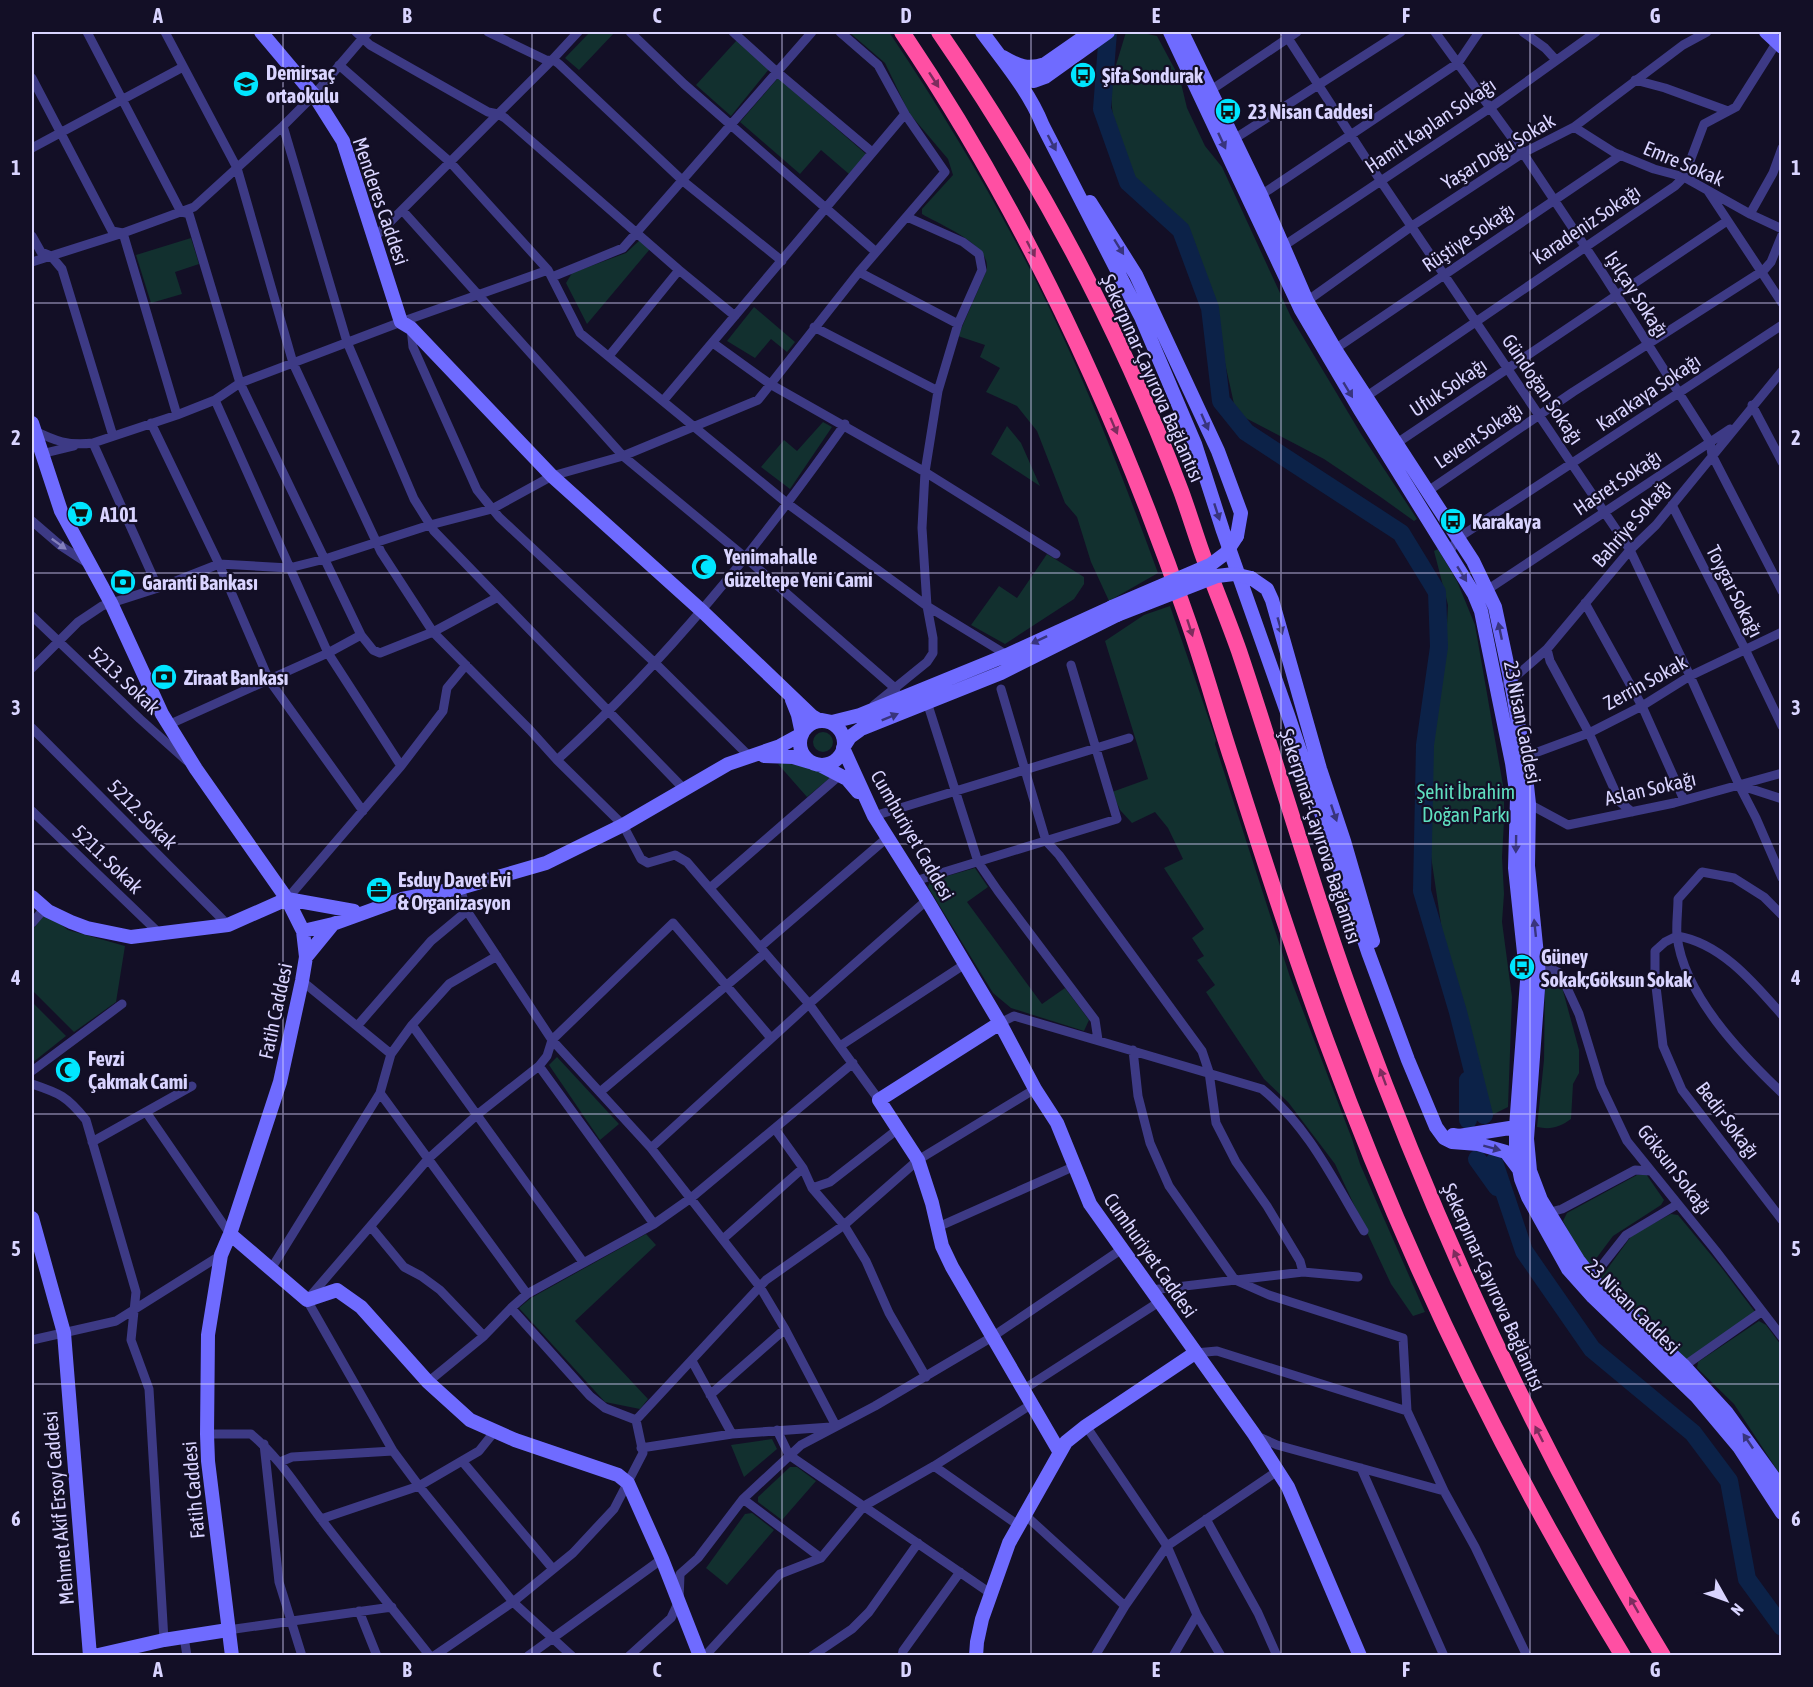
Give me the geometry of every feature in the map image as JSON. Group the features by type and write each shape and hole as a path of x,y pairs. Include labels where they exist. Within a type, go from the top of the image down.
{"highway":[{"path":"902,32 951,108 1023,234 1089,368 1136,478 1188,621 1297,958 1358,1125 1421,1275 1468,1376 1523,1482 1623,1656"},
{"name":"Şekerpınar-Çayırova Bağlantısı","path":"939,32 999,124 1069,248 1111,330 1148,412 1181,492 1238,649 1346,981 1405,1139 1520,1397 1572,1495 1663,1656"}],"street":[{"path":"87,32 181,212 189,214 240,383 326,559 360,635 373,650 380,653 433,632 498,597"},
{"path":"165,32 237,168 293,363 381,552 433,632 623,825 641,859 648,863 675,855 687,862 809,1004 879,1100 918,1160 932,1203 942,1246 952,1267 1059,1451"},
{"name":"Menderes Caddesi","path":"261,32 314,94 343,141 374,238 406,325"},
{"path":"488,32 553,58 683,181 782,261"},
{"path":"502,116 507,106 578,32"},
{"path":"630,32 684,84 876,252"},
{"path":"733,32 872,153"},
{"path":"41,454 93,442 177,415 215,400 240,383 347,342 406,325 477,296 623,248 812,32"},
{"path":"32,668 86,615 102,606 158,588 219,564 289,568 326,559 430,525 492,508 552,476 623,456 758,400 814,327 945,171 905,114 878,65 840,32"},
{"path":"982,32 1037,111 1141,317 1195,444 1357,921 1408,1060 1436,1127 1444,1138 1458,1144 1478,1144 1500,1150 1510,1156 1519,1169"},
{"path":"1037,111 1032,86 1037,72 1045,64 1087,39 1108,32"},
{"name":"23 Nisan Caddesi","path":"1170,32 1301,310 1474,594 1480,611 1512,763 1517,798 1515,868 1531,961 1539,975 1527,1139 1530,1171 1547,1213 1592,1278 1684,1366 1738,1425 1782,1489"},
{"name":"23 Nisan Caddesi","path":"1185,32 1261,195 1307,301 1335,349 1473,561 1495,607 1524,757 1529,804 1531,961 1527,981 1516,1127 1519,1169 1528,1197 1568,1269 1593,1297 1697,1397 1739,1448 1779,1504"},
{"path":"1211,90 1286,34 1297,32"},
{"path":"1234,139 1401,32"},
{"name":"Işılçay Sokağı","path":"1435,32 1523,153 1710,442 1712,455 1782,591"},
{"path":"1261,195 1458,63 1479,32"},
{"path":"1523,32 1545,48 1556,60"},
{"name":"Hamit Kaplan Sokağı","path":"1282,247 1490,108 1596,32"},
{"name":"Yaşar Doğu Sokak","path":"1307,301 1412,226 1523,153 1574,127 1683,45 1707,32"},
{"path":"32,262 194,207 283,126 339,65 362,34 489,117 502,116 735,316"},
{"name":"Gündoğan Sokağı","path":"1286,34 1380,180 1630,550 1782,878"},
{"path":"1684,177 1704,124 1736,108 1772,37"},
{"path":"1016,78 1034,81 1045,77 1087,39"},
{"path":"998,54 1027,69 1045,64"},
{"path":"339,65 450,162 550,273 580,333 788,504 927,606 1007,655"},
{"path":"32,148 183,66"},
{"path":"32,78 112,231 123,233"},
{"path":"1635,80 1665,88 1728,111"},
{"path":"663,401 905,114"},
{"path":"374,238 450,162 489,117"},
{"path":"283,126 347,342 414,500 434,531 684,789"},
{"name":"Emre Sokak","path":"1574,127 1621,155 1654,169 1684,177 1749,214 1782,229"},
{"path":"1749,214 1773,173 1782,148"},
{"name":"Rüştiye Sokağı","path":"1335,349 1621,155"},
{"path":"406,325 413,347 472,480 477,490 499,517 655,663 750,757 777,755 817,764 834,761 850,737 861,729 1001,673 1114,611 1210,565 1226,553 1237,536 1241,513 1238,501 1165,334 1136,275 1101,217 1063,164"},
{"name":"Karadeniz Sokağı","path":"1367,396 1675,186 1684,177"},
{"path":"1707,189 1782,303"},
{"path":"402,210 623,456 746,558 896,689"},
{"path":"860,715 896,689 927,662 933,652 921,528 925,472 938,391 958,324 982,270 979,254 963,242 907,217"},
{"name":"Ufuk Sokağı","path":"1397,443 1727,221"},
{"path":"123,233 177,415"},
{"path":"1760,272 1771,262 1782,235"},
{"path":"32,236 41,252 51,256 62,269 113,436"},
{"path":"609,356 679,270"},
{"path":"859,272 958,324"},
{"name":"Levent Sokağı","path":"1428,491 1539,415 1760,272"},
{"path":"406,325 552,476 702,611 812,716 835,726 839,730 843,748"},
{"name":"Karakaya Sokağı","path":"1448,551 1458,538 1782,325"},
{"path":"814,327 938,391"},
{"path":"713,343 770,384 845,424 1056,554"},
{"name":"Bahriye Sokağı","path":"1497,689 1511,682 1547,649 1630,550 1656,525 1782,371"},
{"path":"215,400 328,653 401,766"},
{"path":"1752,405 1782,462"},
{"path":"151,423 219,564 269,680 363,811"},
{"path":"557,760 608,713 702,611 788,504 845,424"},
{"name":"Hasret Sokağı","path":"1487,590 1736,425"},
{"path":"32,426 57,442 79,444"},
{"name":"Fatih Caddesi","path":"32,426 62,511 111,603 168,725 287,899 301,927 306,957 280,1082 221,1255 208,1335 208,1461 232,1656"},
{"path":"93,442 158,588"},
{"name":"Toygar Sokağı","path":"1672,505 1782,726"},
{"path":"32,521 61,546 90,565"},
{"path":"301,927 333,924 402,899 460,888 546,863 623,825 728,764 780,746 802,734 811,724 825,721 838,722 860,715 1114,611 1217,576 1234,574 1260,583 1267,589 1272,600 1320,769 1344,841 1408,1060"},
{"path":"1586,603 1642,706 1684,800"},
{"name":"5213. Sokak","path":"32,615 58,642 196,769"},
{"name":"Zerrin Sokak","path":"1524,757 1589,733 1642,706 1690,676 1782,632"},
{"path":"168,725 328,653 360,635"},
{"path":"1547,649 1550,661 1589,733 1620,802 1632,812"},
{"path":"32,897 45,908 71,922 131,937 228,925 287,899 401,766 443,711 447,688 466,665"},
{"path":"915,880 1117,819 1071,665"},
{"path":"1000,689 1046,841 1059,855 1202,1051 1209,1072 1216,1123 1236,1162 1268,1206 1300,1261 1303,1272"},
{"path":"789,695 795,706 802,734 801,752 809,761 840,775 853,785 874,816 1129,738"},
{"path":"927,702 978,862 1095,1020 1098,1040"},
{"name":"5212. Sokak","path":"32,728 228,925"},
{"name":"Cumhuriyet Caddesi","path":"843,748 874,816 927,900 1000,1023 1035,1089 1058,1123 1090,1204 1279,1470 1360,1656"},
{"name":"Aslan Sokağı","path":"1529,804 1568,825 1684,800 1782,773"},
{"path":"710,888 840,775"},
{"path":"1739,785 1782,800"},
{"name":"5211. Sokak","path":"32,811 160,934"},
{"path":"600,1092 726,986 888,837"},
{"path":"1782,915 1764,897 1734,878 1702,872 1678,899 1677,936 1686,972 1714,1018 1743,1056 1782,1093"},
{"path":"460,888 467,911 552,1041 651,1148 760,1287 836,1426"},
{"path":"287,899 354,911"},
{"path":"651,1148 927,900"},
{"path":"32,923 45,908"},
{"path":"301,927 354,911 375,909"},
{"path":"358,1025 431,941 467,911"},
{"path":"307,1300 428,1159 478,1114 539,1066 547,1056 552,1041 673,923 771,1038"},
{"path":"306,957 333,924"},
{"path":"1677,936 1693,939 1725,958 1782,1015"},
{"name":"Bedir Sokağı","path":"1677,936 1665,942 1655,951 1655,978 1663,1046 1682,1090 1782,1220"},
{"path":"271,1269 380,1093 391,1054 412,1025 448,984 497,956"},
{"name":"Göksun Sokağı","path":"1531,961 1560,973 1579,1014 1601,1086 1627,1141 1782,1336"},
{"path":"840,1046 965,964"},
{"path":"302,981 391,1054"},
{"path":"32,1071 122,1004"},
{"path":"879,1100 1014,1016 1262,1089 1281,1104 1313,1145 1364,1231"},
{"path":"412,1025 583,1262"},
{"path":"1133,1050 1138,1095 1150,1143 1169,1186 1235,1280 1269,1295 1403,1338 1407,1410 1444,1491 1475,1547 1527,1656"},
{"path":"428,1382 484,1336 527,1294 654,1224 691,1198 853,1063"},
{"path":"539,1066 654,1224"},
{"path":"32,1084 60,1093 86,1120 136,1292 132,1340 149,1389 164,1640"},
{"path":"92,1142 192,1086"},
{"path":"636,1420 766,1280 844,1225 918,1160 1035,1089"},
{"path":"380,1093 527,1294"},
{"path":"146,1112 230,1234 307,1300 393,1451 419,1486 513,1602 572,1656"},
{"path":"1430,1114 1446,1132 1460,1136 1516,1127 1523,1123 1528,1113"},
{"path":"775,1129 803,1168 812,1188 844,1225 866,1261 890,1313 926,1377"},
{"path":"812,1188 830,1182 898,1130"},
{"path":"938,1227 1075,1166"},
{"path":"723,1239 803,1168"},
{"path":"1547,1213 1562,1209 1635,1170 1651,1171"},
{"path":"1592,1278 1626,1234 1678,1204"},
{"name":"Mehmet Akif Ersoy Caddesi","path":"32,1218 64,1333 90,1656"},
{"path":"371,1227 404,1266 440,1290 484,1336"},
{"path":"629,1656 671,1618 679,1601 680,1574 698,1558 743,1499 801,1445 926,1377 992,1337 1122,1249"},
{"path":"32,1340 116,1321 221,1255"},
{"path":"1151,1290 1303,1272 1358,1277"},
{"path":"307,1300 338,1290 360,1307 428,1382 470,1420 570,1460 618,1475 628,1483 703,1656 780,1574 821,1558 864,1506 934,1466 1032,1404"},
{"path":"1024,1389 1159,1302"},
{"path":"511,1308 590,1396 605,1408 636,1420"},
{"path":"1684,1366 1761,1312"},
{"path":"710,1395 784,1329"},
{"path":"976,1656 976,1642 990,1593 1009,1543 1059,1451 1066,1442 1086,1426 1195,1353 1217,1351 1407,1410"},
{"path":"692,1361 732,1434"},
{"path":"207,1434 252,1434 264,1444 280,1462 321,1519 432,1656 513,1602 573,1553 614,1509 642,1453 636,1420"},
{"path":"641,1448 732,1434 836,1426"},
{"path":"1086,1426 1167,1546 1197,1616 1221,1656"},
{"path":"777,1430 789,1455 990,1593"},
{"path":"321,1519 419,1486 479,1451 495,1431"},
{"path":"1254,1434 1277,1445 1444,1491"},
{"path":"264,1444 279,1582 302,1656"},
{"path":"280,1462 292,1457 393,1451"},
{"path":"462,1461 553,1569"},
{"path":"934,1466 1021,1520 1125,1606"},
{"path":"1361,1468 1444,1656"},
{"path":"1095,1656 1125,1606 1167,1546 1279,1470"},
{"path":"743,1499 821,1558"},
{"path":"1206,1520 1258,1613 1277,1656"},
{"path":"812,1656 852,1629 869,1612 918,1543"},
{"path":"528,1656 662,1559"},
{"path":"902,1656 903,1651 960,1572"},
{"path":"94,1656 164,1640 392,1607"},
{"path":"359,1611 377,1656"},
{"path":"1173,1656 1197,1616"},
{"path":"184,1637 187,1656"}],"green space":[{"path":"590,32 615,32 579,70 565,58"},
{"path":"849,32 889,32 985,186 1037,283 1071,354 1158,573 1109,601 1091,562 1077,517 1065,503 1037,431 1017,406 986,392 1000,368 980,357 985,345 958,336 986,272 987,262 974,245 964,237 922,214 922,209 953,175 948,159 909,113 885,63"},
{"path":"1126,32 1157,36 1180,79 1187,108 1205,146 1222,167 1291,317 1361,434 1417,519 1414,521 1324,459 1236,413 1214,313 1192,248 1169,209 1134,178 1114,129 1110,85"},
{"path":"737,40 769,69 731,116 696,85"},
{"path":"778,78 866,154 849,174 821,150 800,174 740,122"},
{"path":"191,238 199,264 175,272 182,294 151,303 136,255"},
{"path":"640,240 650,249 587,324 566,283 572,273 626,253"},
{"path":"754,307 795,342 787,352 771,339 755,358 727,341"},
{"path":"823,422 832,427 790,489 761,467 784,440 797,451"},
{"path":"1007,426 1021,443 1040,486 991,454"},
{"name":"Şehit İbrahim Doğan Parkı","path":"1438,549 1457,581 1475,625 1504,791 1502,922 1512,997 1508,1107 1490,1116 1471,1036 1445,951 1431,856 1427,777 1435,697 1446,643 1448,605 1434,551"},
{"path":"1047,554 1084,577 1084,584 1074,599 1005,644 971,625 999,586 1017,598"},
{"path":"1170,606 1216,740 1215,744 1290,977 1360,1164 1425,1312 1413,1316 1391,1284 1335,1164 1288,1102 1264,1079 1206,992 1215,985 1197,960 1204,956 1192,938 1204,929 1164,868 1183,859 1168,828 1155,812 1132,823 1120,810 1112,792 1148,779 1105,641 1144,615"},
{"path":"823,732 830,735 833,742 830,749 823,752 816,749 813,742 816,735"},
{"path":"778,764 820,769 831,777 807,797"},
{"path":"975,868 988,887 967,902 1042,1004 1065,988 1089,1020 1084,1031 1011,1008 993,993 928,887 930,881"},
{"path":"46,913 68,930 125,946 116,1002 74,1032 32,990 32,930"},
{"path":"1545,977 1555,977 1562,987 1579,1050 1579,1073 1573,1084 1571,1119 1551,1128 1537,1127 1544,1060"},
{"path":"32,1002 66,1036 32,1063"},
{"path":"557,1057 619,1124 600,1140 549,1065"},
{"path":"1646,1174 1664,1200 1661,1205 1613,1236 1592,1264 1583,1260 1563,1221 1567,1213 1637,1175"},
{"path":"1671,1214 1678,1215 1755,1312 1689,1360 1683,1360 1600,1279 1632,1235"},
{"path":"646,1234 656,1245 575,1321 648,1399 640,1409 605,1402 519,1308 531,1298"},
{"path":"1759,1321 1766,1325 1781,1345 1781,1476 1734,1404 1697,1368 1698,1362"},
{"path":"772,1439 777,1449 744,1477 731,1445"},
{"path":"790,1467 797,1467 816,1481 782,1520 758,1502 758,1497"},
{"path":"752,1513 774,1530 727,1585 706,1568 745,1514"}],"waterway":[{"path":"1108,32 1102,109 1128,182 1181,230 1210,308 1221,401 1246,432 1401,533 1437,592 1439,647 1425,745 1422,891 1458,1012 1484,1115"},
{"path":"1468,1080 1468,1120"},
{"path":"1477,1159 1497,1187"},
{"path":"1494,1162 1524,1251 1592,1349 1693,1433 1729,1481 1747,1579 1782,1627"}],"place":[{"name":"Şifa Sondurak","path":"1083,75"},
{"name":"Demirsaç ortaokulu","path":"246,84"},
{"name":"23 Nisan Caddesi","path":"1228,111"},
{"name":"A101","path":"80,514"},
{"name":"Karakaya","path":"1453,521"},
{"name":"Yenimahalle Güzeltepe Yeni Cami","path":"704,567"},
{"name":"Garanti Bankası","path":"123,582"},
{"name":"Ziraat Bankası","path":"164,677"},
{"name":"Esduy Davet Evi & Organizasyon","path":"379,890"},
{"name":"Güney Sokak;Göksun Sokak","path":"1522,967"},
{"name":"Fevzi Çakmak Cami","path":"68,1070"}]}
